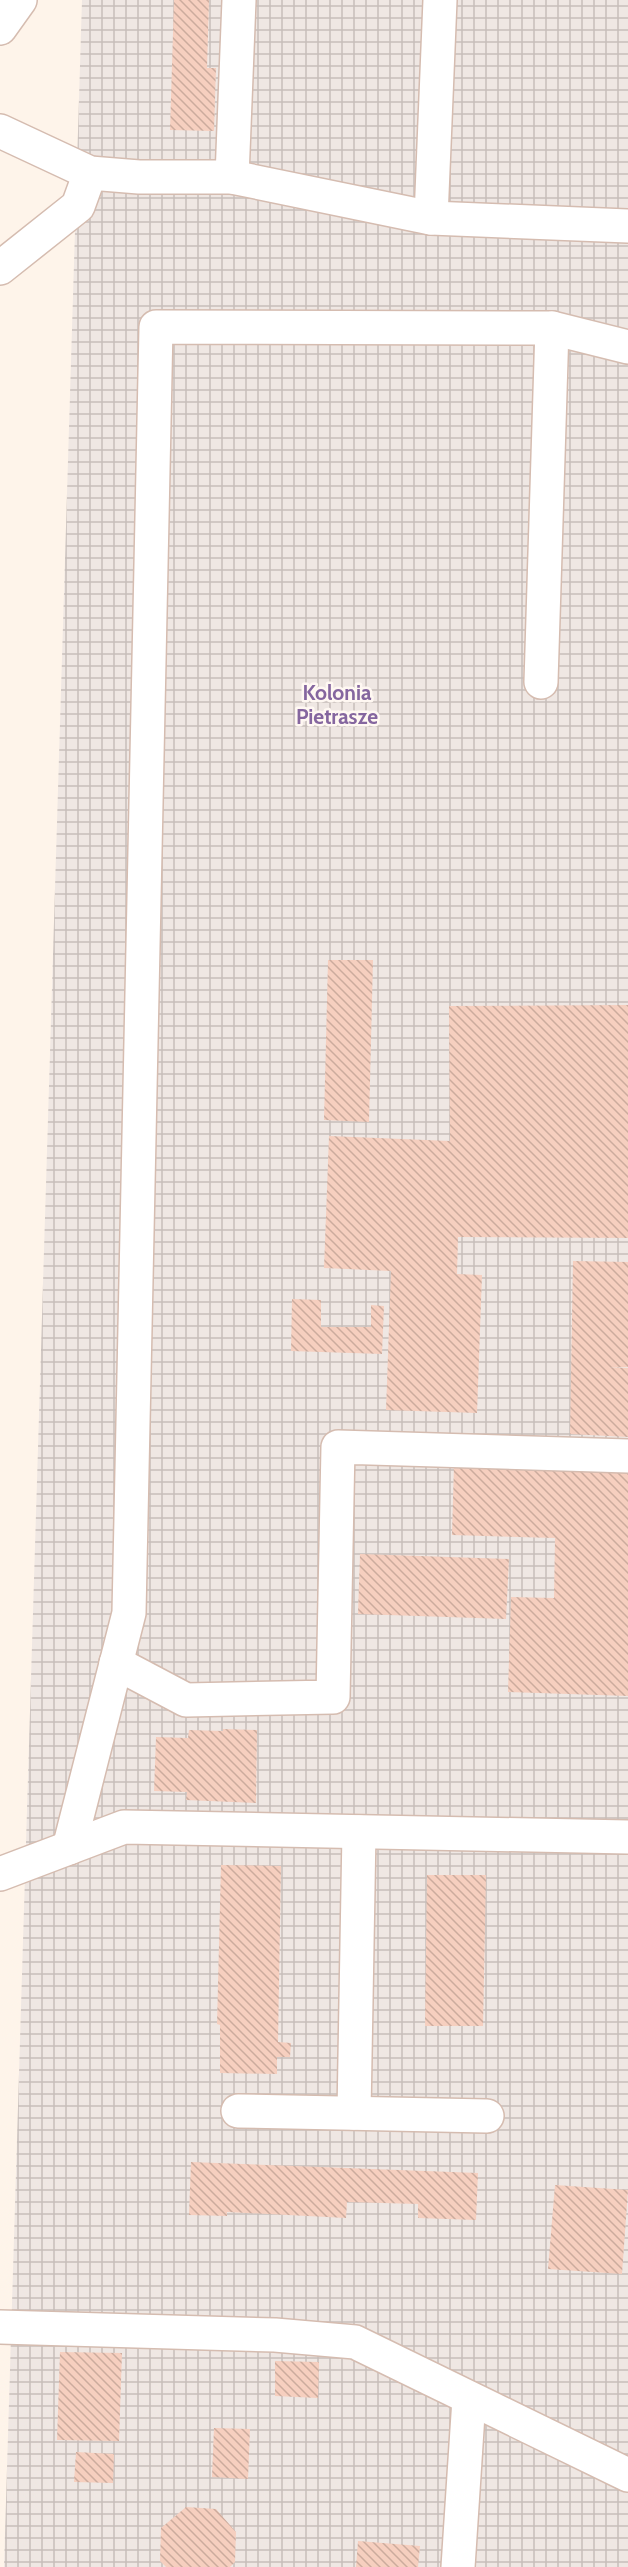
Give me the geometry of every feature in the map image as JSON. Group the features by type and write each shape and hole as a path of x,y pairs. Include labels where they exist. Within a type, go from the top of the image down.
{"lane":[{"path":"0,28 20,0"},
{"path":"232,177 239,0"},
{"path":"431,218 440,0"},
{"path":"0,131 90,173 139,177 232,177 431,218 628,226"},
{"path":"0,268 78,206 90,173"},
{"path":"69,1848 129,1612 156,327 552,328 628,347"},
{"path":"542,682 552,328"},
{"path":"116,1663 186,1700 333,1697 338,1448 628,1456"},
{"path":"0,1874 124,1827 628,1838"},
{"path":"354,2113 359,1832"},
{"path":"238,2111 487,2116"},
{"path":"0,2326 275,2335 355,2342 628,2475"},
{"path":"458,2567 469,2399"}],"shaded area":[{"path":"82,0 628,0 628,2567 4,2567"}],"building":[{"path":"174,0 209,0 207,68 216,68 214,131 170,130"},
{"path":"328,960 373,960 369,1122 324,1120"},
{"path":"628,1005 628,1238 458,1237 457,1274 482,1275 477,1413 386,1410 391,1271 324,1268 329,1136 450,1141 449,1006"},
{"path":"573,1261 628,1262 628,1367 608,1367 628,1368 628,1437 570,1434"},
{"path":"292,1299 321,1300 321,1327 371,1327 371,1305 384,1306 382,1354 291,1351"},
{"path":"454,1464 628,1468 628,1696 508,1692 511,1597 554,1598 555,1538 452,1535"},
{"path":"360,1554 509,1559 506,1619 358,1614"},
{"path":"223,1729 257,1730 256,1803 186,1800 187,1792 154,1791 156,1737 188,1738 189,1730 223,1731"},
{"path":"221,1865 281,1866 278,2042 291,2043 290,2057 277,2057 277,2074 220,2073 220,2025 217,2024"},
{"path":"427,1875 486,1875 483,2026 425,2026"},
{"path":"191,2162 478,2173 476,2220 418,2218 418,2204 347,2202 346,2218 227,2212 227,2216 189,2215"},
{"path":"555,2185 628,2190 622,2274 548,2269"},
{"path":"60,2352 122,2353 119,2441 57,2440"},
{"path":"275,2361 319,2362 318,2398 275,2396"},
{"path":"214,2428 250,2429 248,2479 212,2477"},
{"path":"76,2452 114,2454 113,2483 74,2482"},
{"path":"186,2507 216,2509 236,2532 235,2562 230,2567 166,2567 160,2561 161,2528"},
{"path":"358,2541 420,2546 418,2567 356,2567"}],"district":[{"name":"Kolonia Pietrasze","path":"337,704"}]}
